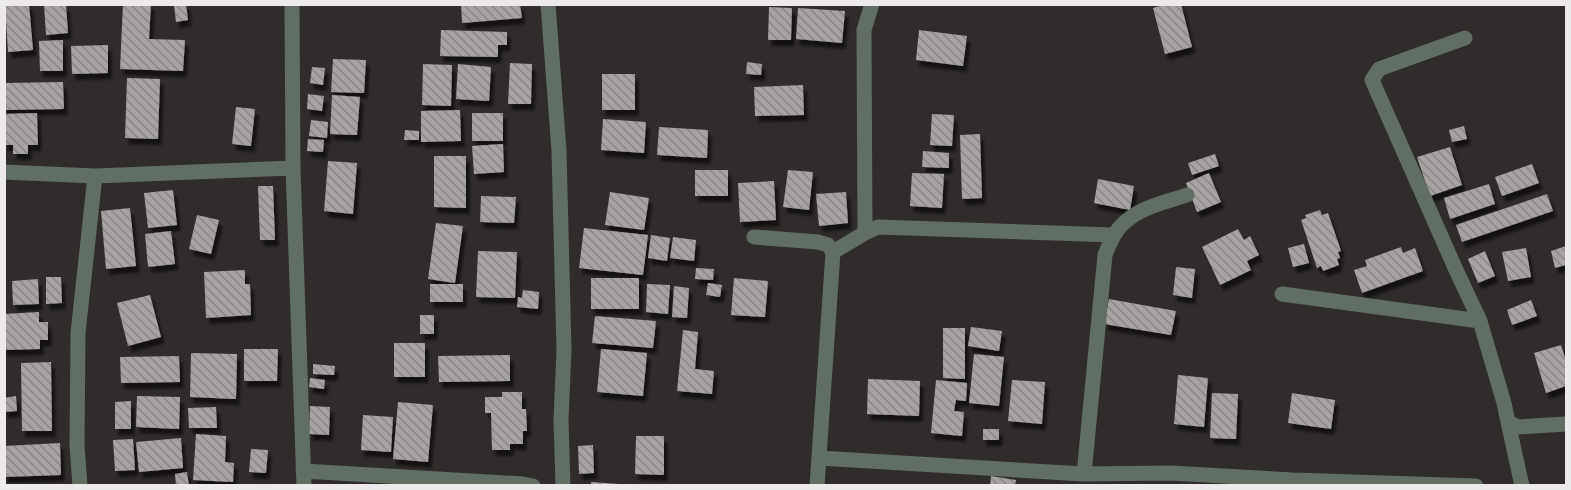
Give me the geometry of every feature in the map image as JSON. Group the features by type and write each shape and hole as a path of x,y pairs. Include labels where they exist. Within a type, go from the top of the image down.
{"street":[{"path":"292,4 293,168 304,478 512,483 533,486"},
{"path":"548,4 559,151 564,350 561,420 563,486"},
{"path":"865,232 864,30 872,4"},
{"path":"1465,38 1380,69 1372,80 1480,321 1504,403 1522,486"},
{"path":"4,172 95,176 293,168"},
{"path":"80,486 77,445 78,333 95,176"},
{"path":"1084,474 1105,255 1114,235 1125,222 1142,211 1187,195"},
{"path":"832,252 865,232 878,227 1114,235"},
{"path":"754,237 818,242 828,245 832,252 817,486"},
{"path":"1282,294 1480,321"},
{"path":"1508,422 1518,427 1566,424"},
{"path":"819,458 1084,474 1171,473 1476,486"}],"building":[{"path":"29,4 33,50 8,52 5,6"},
{"path":"123,4 151,4 149,39 185,40 183,71 120,69"},
{"path":"186,4 188,20 176,22 174,5"},
{"path":"461,4 520,4 522,18 462,23"},
{"path":"1166,4 1181,4 1192,47 1165,54 1153,8"},
{"path":"44,5 66,5 68,33 46,35"},
{"path":"769,7 792,8 791,40 768,40"},
{"path":"798,8 845,11 842,43 796,39"},
{"path":"441,30 507,32 507,45 498,45 498,57 440,56"},
{"path":"919,30 967,36 963,66 916,60"},
{"path":"63,40 63,71 40,71 39,41"},
{"path":"108,45 108,73 72,74 71,46"},
{"path":"333,59 366,60 364,93 331,92"},
{"path":"747,62 762,64 761,75 746,74"},
{"path":"510,63 532,64 531,104 508,104"},
{"path":"423,64 452,65 451,106 422,105"},
{"path":"458,64 491,67 489,101 456,99"},
{"path":"312,67 325,68 323,85 310,83"},
{"path":"602,74 635,74 635,110 602,110"},
{"path":"127,78 160,79 158,139 125,138"},
{"path":"63,82 64,109 4,110 4,83"},
{"path":"803,85 804,115 755,116 754,87"},
{"path":"308,94 324,96 322,111 307,109"},
{"path":"332,95 360,97 357,135 330,134"},
{"path":"236,107 255,109 251,146 232,144"},
{"path":"460,110 461,141 421,142 421,111"},
{"path":"37,113 38,145 28,145 28,154 13,154 13,145 4,145 4,114"},
{"path":"472,113 503,113 503,141 472,141"},
{"path":"932,114 954,115 952,146 930,145"},
{"path":"603,119 646,122 644,153 601,150"},
{"path":"311,120 328,122 327,138 309,136"},
{"path":"1464,126 1467,139 1452,142 1449,130"},
{"path":"659,127 708,130 707,158 657,155"},
{"path":"405,130 419,131 419,140 404,140"},
{"path":"980,134 982,198 962,199 960,135"},
{"path":"308,139 324,140 323,152 307,151"},
{"path":"503,144 504,172 474,174 472,146"},
{"path":"1450,147 1462,185 1430,196 1417,157"},
{"path":"923,151 949,153 949,168 922,167"},
{"path":"1215,154 1219,166 1192,175 1188,163"},
{"path":"434,156 466,156 466,208 434,207"},
{"path":"328,161 357,163 353,214 324,211"},
{"path":"1532,164 1539,183 1502,196 1495,177"},
{"path":"695,170 728,170 728,196 695,196"},
{"path":"788,170 813,172 809,210 783,207"},
{"path":"912,173 944,174 942,208 910,206"},
{"path":"1209,173 1221,202 1197,212 1186,183"},
{"path":"1098,179 1134,186 1130,210 1094,203"},
{"path":"774,181 776,220 740,222 738,183"},
{"path":"1489,184 1495,204 1450,219 1444,198"},
{"path":"258,186 273,186 275,240 260,240"},
{"path":"173,190 177,225 148,228 144,193"},
{"path":"610,192 649,198 644,230 605,225"},
{"path":"846,192 848,223 819,226 816,194"},
{"path":"1547,194 1553,211 1462,242 1456,225"},
{"path":"481,196 516,197 514,223 480,222"},
{"path":"130,208 136,266 106,269 101,211"},
{"path":"1320,210 1322,215 1328,213 1341,251 1338,252 1340,258 1337,259 1339,265 1323,271 1321,266 1317,268 1301,220 1306,218 1305,215"},
{"path":"197,215 219,220 211,254 189,249"},
{"path":"436,223 463,226 455,283 428,279"},
{"path":"584,228 648,235 643,275 579,268"},
{"path":"1238,229 1244,240 1250,236 1259,255 1247,261 1251,270 1220,285 1202,247"},
{"path":"171,231 175,264 148,267 145,234"},
{"path":"651,235 670,238 667,261 648,258"},
{"path":"673,237 696,240 694,261 670,258"},
{"path":"1304,244 1309,263 1293,267 1288,248"},
{"path":"1566,246 1566,265 1555,268 1551,251"},
{"path":"1401,247 1403,253 1415,248 1423,271 1362,293 1354,270 1367,266 1365,260"},
{"path":"1526,248 1531,277 1508,281 1502,252"},
{"path":"478,251 517,252 515,298 476,297"},
{"path":"1485,251 1495,276 1478,283 1468,259"},
{"path":"1176,267 1195,269 1192,298 1173,295"},
{"path":"696,268 714,269 713,280 695,279"},
{"path":"245,270 245,284 250,284 251,315 206,318 204,272"},
{"path":"46,277 61,277 62,303 46,304"},
{"path":"591,278 639,278 639,309 591,309"},
{"path":"734,278 768,281 765,317 731,315"},
{"path":"38,279 39,304 13,305 12,281"},
{"path":"708,283 722,285 720,297 706,295"},
{"path":"430,284 463,284 463,302 430,302"},
{"path":"647,284 670,285 668,314 646,312"},
{"path":"674,286 689,288 687,318 672,317"},
{"path":"523,290 539,292 538,309 517,307 518,297 522,298"},
{"path":"150,295 161,337 128,346 117,303"},
{"path":"1109,299 1176,311 1171,335 1104,324"},
{"path":"1531,300 1537,316 1512,325 1507,310"},
{"path":"39,312 39,322 48,322 48,340 40,340 40,349 4,350 4,314"},
{"path":"420,315 434,315 434,334 420,334"},
{"path":"595,316 656,321 653,348 592,343"},
{"path":"971,327 1002,331 999,351 968,346"},
{"path":"943,328 965,328 965,379 943,378"},
{"path":"683,330 698,332 695,369 714,371 712,394 677,391"},
{"path":"394,343 425,343 425,377 394,377"},
{"path":"1561,345 1566,361 1566,386 1546,393 1534,353"},
{"path":"244,349 278,349 277,381 244,381"},
{"path":"601,349 647,353 643,396 597,392"},
{"path":"191,353 237,354 236,399 190,397"},
{"path":"974,354 1004,357 999,406 969,403"},
{"path":"510,355 510,381 439,382 438,356"},
{"path":"179,356 180,382 121,383 120,357"},
{"path":"51,362 52,431 22,431 21,363"},
{"path":"313,364 335,366 334,375 313,374"},
{"path":"1178,375 1208,378 1204,427 1174,424"},
{"path":"310,378 325,380 324,389 309,387"},
{"path":"868,379 920,381 919,416 867,414"},
{"path":"936,380 967,383 966,401 956,400 954,411 964,412 962,436 931,433"},
{"path":"1012,380 1045,382 1042,424 1008,421"},
{"path":"502,392 522,392 522,409 526,409 527,431 523,431 523,444 510,444 510,450 492,450 491,413 485,413 485,397 502,397"},
{"path":"1212,393 1238,394 1236,439 1210,438"},
{"path":"1292,393 1335,400 1331,429 1288,423"},
{"path":"16,396 17,411 4,412 4,398"},
{"path":"137,396 180,397 179,429 136,427"},
{"path":"131,401 131,429 115,429 115,402"},
{"path":"398,402 433,405 428,462 393,459"},
{"path":"310,406 330,407 329,435 309,434"},
{"path":"216,407 217,428 189,428 188,408"},
{"path":"363,415 393,417 391,452 361,450"},
{"path":"983,429 999,429 999,440 983,440"},
{"path":"196,434 226,436 225,462 234,463 233,482 193,480"},
{"path":"636,436 664,436 664,475 635,474"},
{"path":"181,438 183,468 139,472 136,442"},
{"path":"133,439 135,470 115,471 113,440"},
{"path":"60,443 61,475 4,477 4,446"},
{"path":"593,445 594,473 579,474 578,446"},
{"path":"251,449 268,450 266,473 249,472"},
{"path":"187,472 189,486 176,486 175,474"},
{"path":"991,476 1016,480 1015,486 990,486"},
{"path":"591,482 619,484 619,486 591,486"}]}
